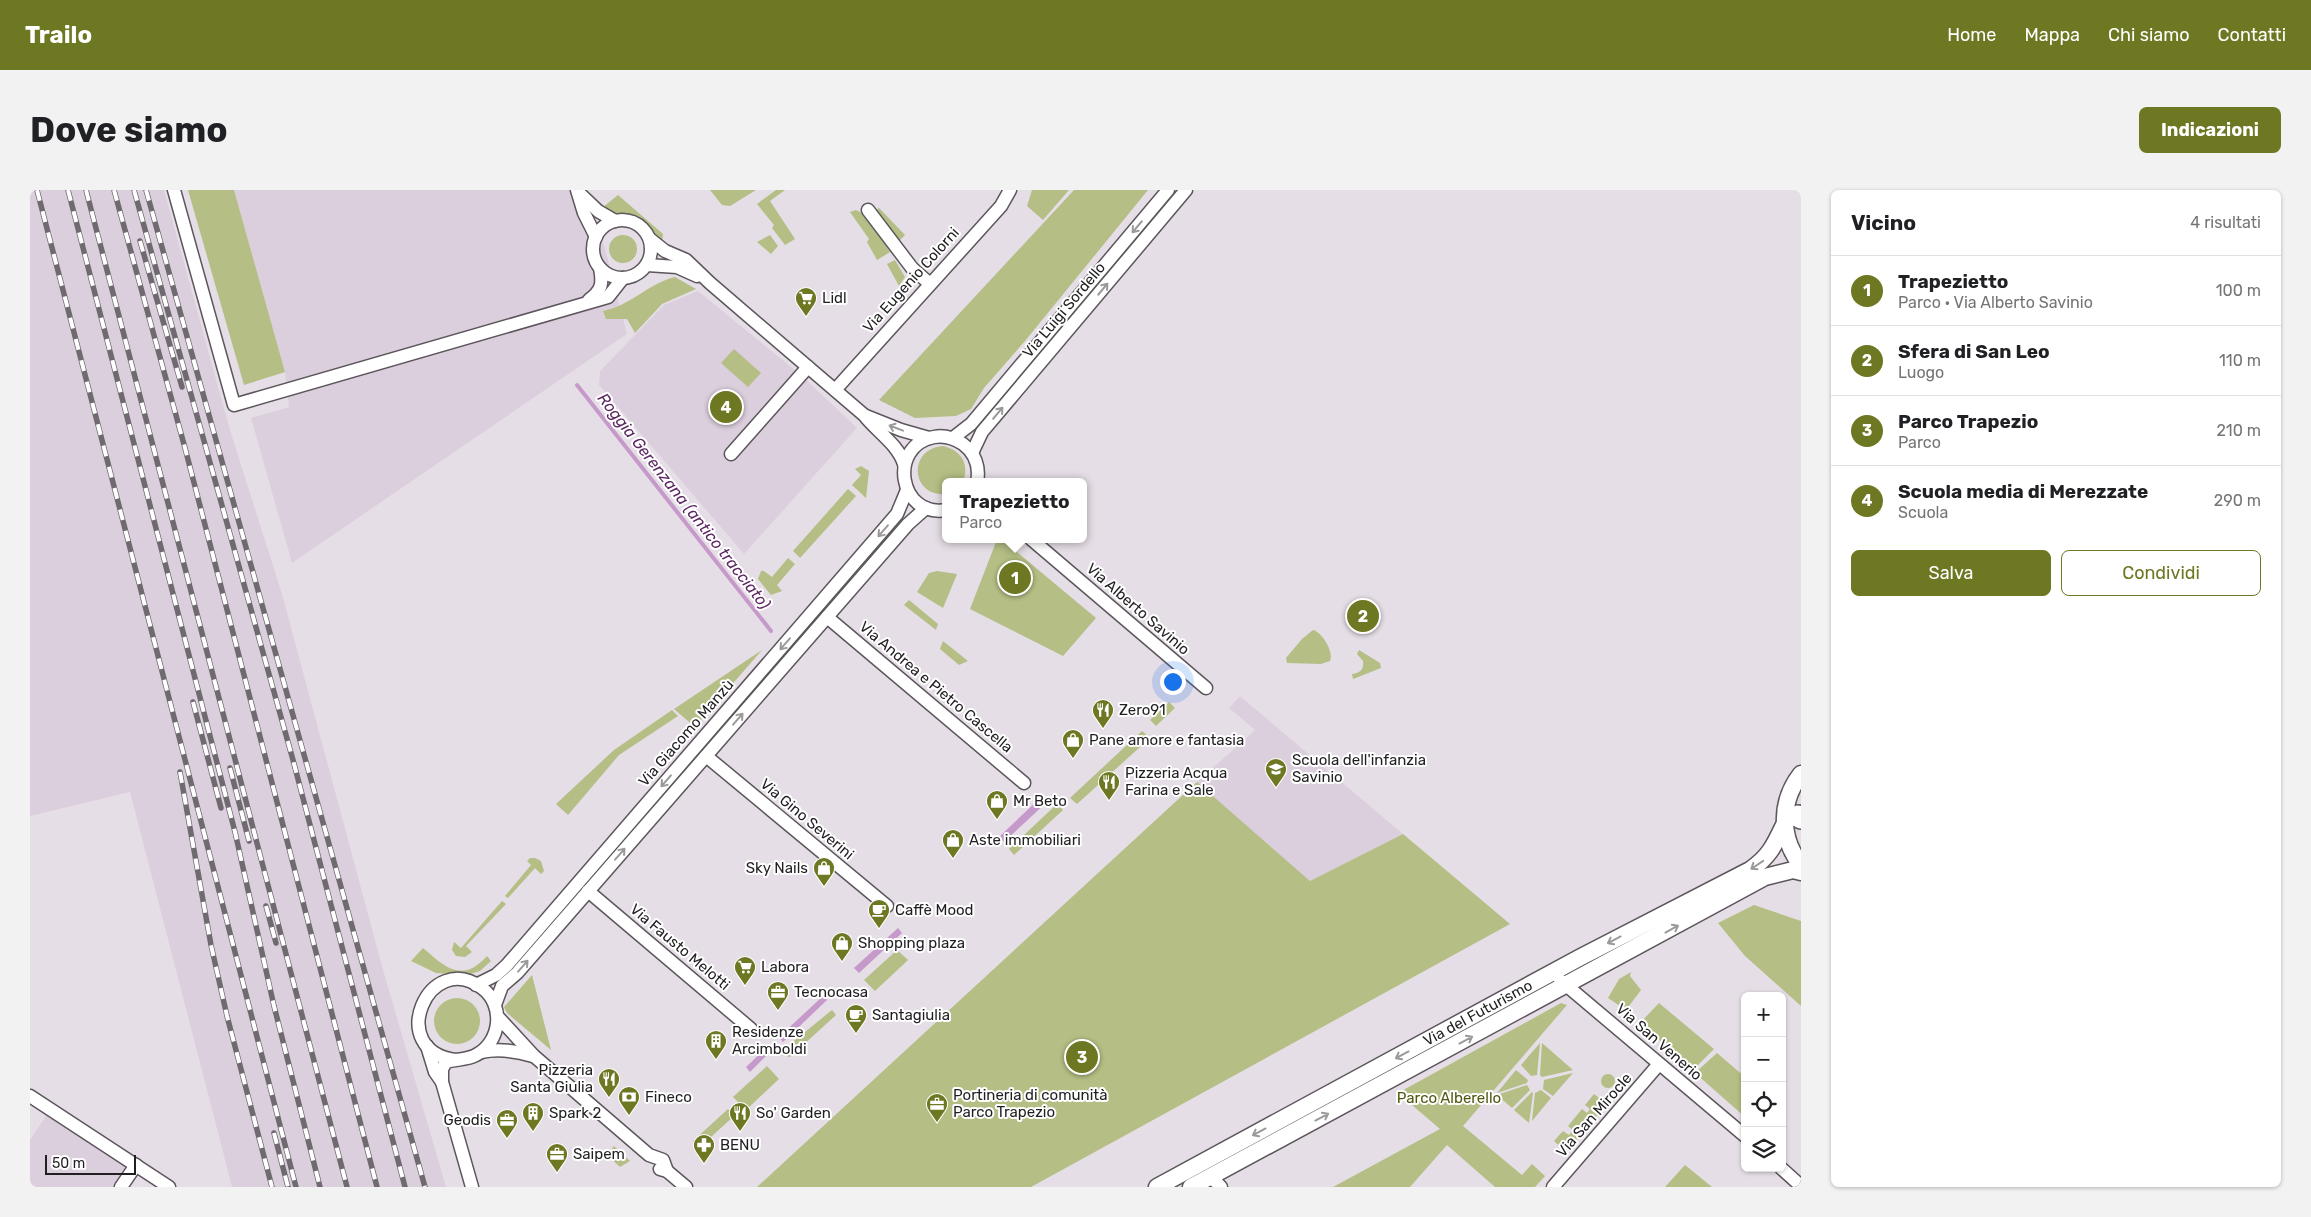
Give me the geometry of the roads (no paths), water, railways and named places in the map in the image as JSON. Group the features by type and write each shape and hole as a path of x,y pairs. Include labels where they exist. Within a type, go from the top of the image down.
{"street":[{"path":"174,190 234,405 608,297 623,278"},
{"name":"Via Eugenio Colorni","path":"835,390 1001,206 1010,190"},
{"name":"Via Luigi Sordello","path":"952,438 971,424 1168,190"},
{"name":"Via Luigi Sordello","path":"972,453 982,432 1186,190"},
{"path":"577,191 598,211 615,221"},
{"path":"577,191 584,213 596,237"},
{"path":"868,210 912,268 930,284"},
{"path":"587,302 599,293 601,285 600,268 594,255 596,237 603,227 615,221 631,221 646,231 650,239 652,252 647,265 636,275 623,278 610,276 600,268"},
{"path":"650,239 664,251 686,260 710,283 864,415 875,429 899,452 904,464"},
{"path":"647,265 677,267 710,283"},
{"path":"731,454 808,368"},
{"path":"864,415 901,430 929,438 952,438 972,453 977,466 977,478"},
{"path":"929,438 911,451 904,464 903,477 906,490 912,498 926,508 942,510"},
{"name":"Via Giacomo Manzù","path":"476,985 496,975 507,965 897,514 906,490"},
{"name":"Via Giacomo Manzù","path":"496,1011 502,986 517,973 912,520 926,508"},
{"name":"Via Alberto Savinio","path":"1028,543 1049,554"},
{"name":"Via Alberto Savinio","path":"1036,543 1206,688"},
{"name":"Via Andrea e Pietro Cascella","path":"827,617 1024,783"},
{"name":"Via Gino Severini","path":"706,756 887,906"},
{"path":"1801,775 1787,800 1792,820 1791,848 1801,865"},
{"name":"Via del Futurismo","path":"1157,1187 1553,973 1750,870 1768,856 1792,820"},
{"name":"Via del Futurismo","path":"1191,1187 1216,1182 1765,877 1793,870 1801,872"},
{"name":"Via Fausto Melotti","path":"588,891 751,1029"},
{"name":"Via San Venerio","path":"1553,973 1741,1133"},
{"path":"442,1082 435,1072 427,1046 420,1032 418,1018 421,1003 437,986 449,981 462,980 476,985 488,994 496,1011 534,1056 649,1155 656,1168 667,1171 686,1187"},
{"path":"482,1052 495,1033 496,1011"},
{"path":"427,1046 442,1057 456,1060"},
{"path":"472,1187 442,1082 441,1072 444,1064 496,1049 512,1050 534,1056"},
{"name":"Via San Mirocle","path":"1553,1187 1659,1064"},
{"path":"30,1096 169,1187"},
{"path":"122,1187 136,1165"},
{"path":"1785,1172 1798,1185"}],"waterway":[{"name":"Roggia Gerenzana (antico tracciato)","path":"577,385 771,631"}],"railway":[{"path":"37,190 296,1187"},
{"path":"68,190 235,832 274,1006 320,1187"},
{"path":"86,190 347,1187"},
{"path":"114,190 185,448 377,1187"},
{"path":"134,190 293,760 405,1187"},
{"path":"146,190 425,1187"},
{"path":"140,241 182,387"},
{"path":"193,702 221,808"},
{"path":"230,768 249,841"},
{"path":"180,772 211,945 227,1016 272,1187"},
{"path":"266,906 276,943"},
{"path":"274,1133 288,1187"}],"place":[{"name":"Lidl","path":"806,317"},
{"name":"Scuola media di Merezzate","path":"726,407"},
{"name":"Trapezietto","path":"1015,578"},
{"name":"Sfera di San Leo","path":"1363,616"},
{"name":"Zero91","path":"1103,729"},
{"name":"Pane amore e fantasia","path":"1073,759"},
{"name":"Scuola dell'infanzia Savinio","path":"1276,788"},
{"name":"Pizzeria Acqua Farina e Sale","path":"1109,801"},
{"name":"Mr Beto","path":"997,820"},
{"name":"Aste immobiliari","path":"953,859"},
{"name":"Sky Nails","path":"824,887"},
{"name":"Caffè Mood","path":"879,929"},
{"name":"Shopping plaza","path":"842,962"},
{"name":"Labora","path":"745,986"},
{"name":"Tecnocasa","path":"778,1011"},
{"name":"Santagiulia","path":"856,1034"},
{"name":"Parco Trapezio","path":"1082,1057"},
{"name":"Residenze Arcimboldi","path":"716,1060"},
{"name":"Pizzeria Santa Giulia","path":"609,1098"},
{"name":"Fineco","path":"629,1116"},
{"name":"Portineria di comunità Parco Trapezio","path":"937,1123"},
{"name":"Spark 2","path":"533,1132"},
{"name":"So' Garden","path":"740,1132"},
{"name":"Geodis","path":"507,1139"},
{"name":"BENU","path":"704,1164"},
{"name":"Saipem","path":"557,1173"}],"park label":[{"name":"Parco Alberello","path":"1449,1098"}]}
